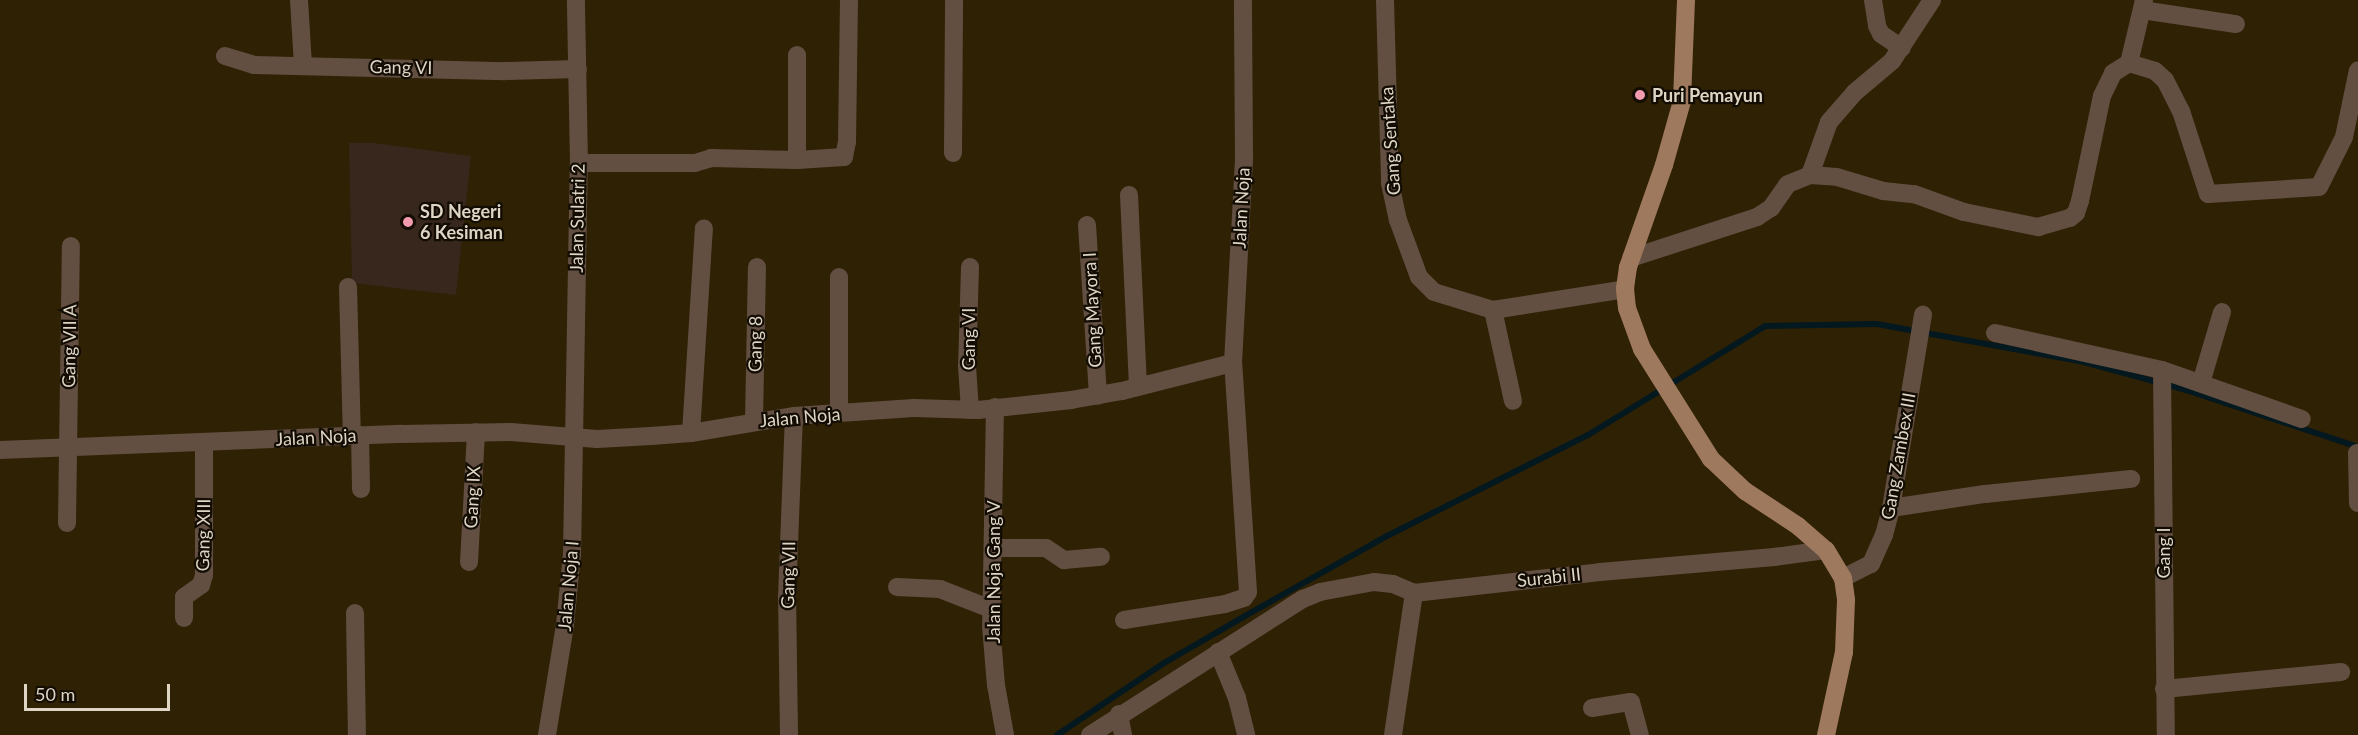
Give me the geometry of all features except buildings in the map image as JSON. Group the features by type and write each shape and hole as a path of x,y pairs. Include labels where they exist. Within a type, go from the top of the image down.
{"main road":[{"path":"1686,0 1684,84 1678,117 1631,258 1625,289 1627,308 1636,336 1656,373 1720,469 1763,505 1798,526 1826,550 1843,578 1846,600 1844,652 1826,735"}],"street":[{"path":"299,0 303,65"},
{"name":"Jalan Sulatri 2","path":"572,436 579,163 576,0"},
{"path":"579,163 695,163 711,158 841,159 846,153 849,0"},
{"path":"953,153 954,0"},
{"name":"Jalan Noja","path":"0,450 476,432 597,439 691,433 754,420 794,416 914,408 970,410 1098,396 1233,363 1244,157 1243,0"},
{"name":"Gang Sentaka","path":"1385,0 1390,183 1398,220 1419,277 1434,292 1493,309 1625,289"},
{"path":"1874,0 1877,26 1881,34 1902,48"},
{"path":"1810,175 1829,122 1854,93 1883,71 1902,48 1932,0"},
{"path":"1631,258 1757,217 1776,202 1788,184 1810,175 1837,177 1882,191 1914,194 1964,212 2031,226 2050,226 2076,213 2102,96 2113,73 2129,63 2143,5 2236,24"},
{"path":"797,55 797,160"},
{"name":"Gang VI","path":"225,56 254,65 505,71 578,69"},
{"path":"2129,63 2155,71 2165,80 2181,111 2208,194 2319,187 2344,137 2358,70"},
{"path":"1130,195 1138,387"},
{"name":"Gang Mayora I","path":"1087,225 1098,396"},
{"path":"691,433 704,228"},
{"name":"Gang VII A","path":"67,523 71,246"},
{"name":"Gang 8","path":"754,420 757,267"},
{"name":"Gang VI","path":"970,267 968,366 970,410"},
{"path":"839,278 839,412"},
{"path":"348,287 361,489"},
{"path":"1493,309 1514,401"},
{"path":"2201,383 2222,312"},
{"name":"Gang Zambex III","path":"1843,578 1871,564 1876,556 1891,508 1921,324"},
{"path":"1995,333 2162,377 2201,383 2302,419"},
{"path":"1124,620 1225,604 1244,598 1248,592 1233,363"},
{"name":"Gang I","path":"2162,377 2166,735"},
{"name":"Jalan Noja Gang V","path":"995,408 996,435 992,469 994,548 992,649 1005,735"},
{"name":"Gang VII","path":"789,735 787,597 794,416"},
{"name":"Gang IX","path":"469,562 476,432"},
{"name":"Jalan Noja I","path":"547,735 570,581 572,436"},
{"name":"Gang XIII","path":"184,618 184,597 201,585 204,575 204,442"},
{"path":"2357,453 2358,503"},
{"path":"1891,508 1985,494 2131,479"},
{"path":"994,548 1047,548 1064,560 1101,557"},
{"name":"Surabi II","path":"1414,593 1577,574 1774,557 1826,550"},
{"path":"1090,735 1119,714 1303,599 1320,592 1374,582 1393,584 1414,593 1394,735"},
{"path":"897,587 932,587 991,609"},
{"path":"355,613 357,735"},
{"path":"1218,652 1237,698 1246,735"},
{"path":"2164,689 2341,672"},
{"path":"1592,708 1631,702 1640,735"},
{"path":"1119,714 1123,735"}],"shaded area":[{"name":"SD Negeri 6 Kesiman","path":"349,143 374,143 471,156 456,295 352,283"}],"waterway":[{"path":"1057,735 1164,663 1245,616 1387,536 1588,435 1765,326 1877,324 2084,362 2186,390 2358,447"}],"place":[{"name":"Puri Pemayun","path":"1640,95"},
{"name":"SD Negeri 6 Kesiman","path":"408,222"}]}
